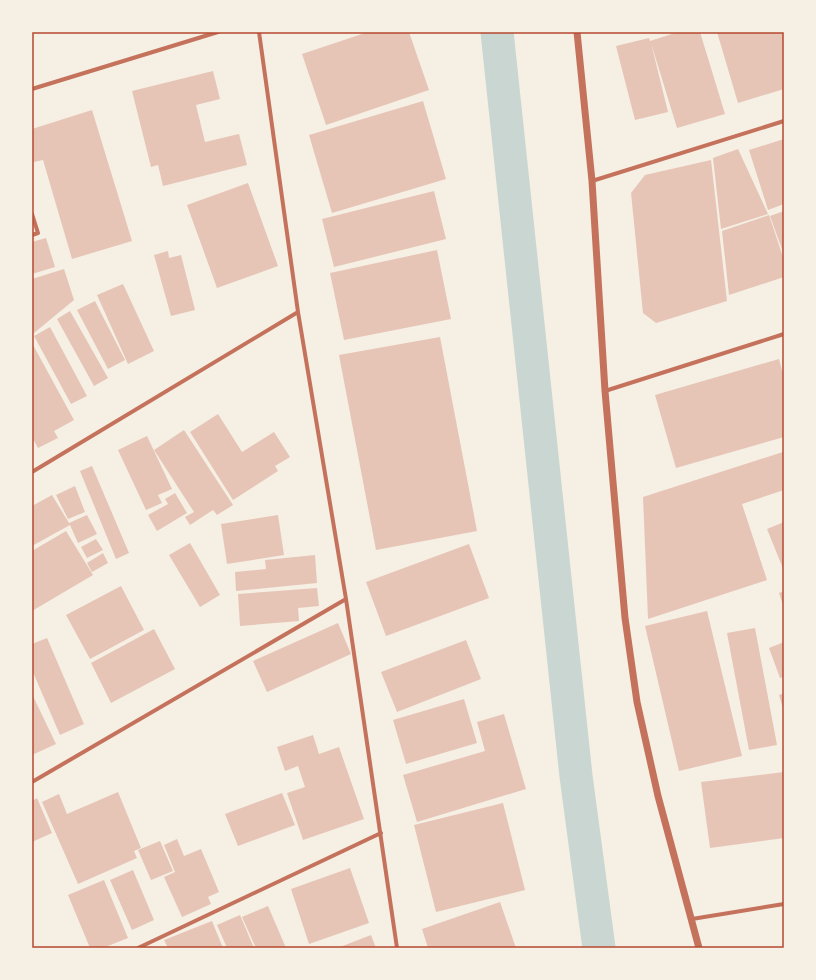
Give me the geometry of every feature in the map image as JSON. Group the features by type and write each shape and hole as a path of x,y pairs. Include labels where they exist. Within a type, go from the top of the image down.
{"street":[{"path":"32,89 218,32"},
{"path":"259,32 298,312 346,599 397,948"},
{"path":"577,32 592,181 605,391 625,618 638,702 658,796 699,948"},
{"path":"592,181 784,120"},
{"path":"32,214 38,233 32,235"},
{"path":"32,472 298,312"},
{"path":"605,391 784,334"},
{"path":"32,782 346,599"},
{"path":"138,948 381,832"},
{"path":"692,919 784,904"}],"building":[{"path":"368,32 409,32 429,90 326,125 302,54"},
{"path":"678,32 700,32 725,114 677,128 651,43 668,112 635,120 616,46 649,38 650,41"},
{"path":"717,32 784,32 784,89 738,103"},
{"path":"213,71 220,99 196,105 205,142 239,134 247,165 163,186 158,165 151,167 132,91"},
{"path":"423,101 446,179 332,213 309,135"},
{"path":"92,110 132,241 72,259 43,160 34,162 32,156 32,129"},
{"path":"784,139 784,204 768,210 749,150"},
{"path":"738,149 768,214 721,229 713,158"},
{"path":"711,160 727,301 656,323 643,313 631,193 645,175"},
{"path":"248,183 278,266 217,288 187,205"},
{"path":"434,191 446,239 334,267 322,219"},
{"path":"784,211 784,255 770,216"},
{"path":"769,215 784,260 784,277 729,295 722,231"},
{"path":"46,238 55,267 32,274 32,242"},
{"path":"437,250 451,319 344,340 330,273"},
{"path":"168,251 169,258 181,255 195,310 171,316 154,255"},
{"path":"64,269 74,300 34,333 32,324 32,279"},
{"path":"123,284 154,351 128,364 97,295"},
{"path":"95,301 125,360 108,369 77,310"},
{"path":"70,311 108,378 94,386 57,319"},
{"path":"50,327 87,396 71,404 34,336"},
{"path":"440,337 477,531 376,550 339,355"},
{"path":"32,343 74,420 54,431 58,438 38,448 32,437"},
{"path":"779,359 784,378 784,437 676,468 655,395"},
{"path":"218,414 242,452 274,432 290,457 275,466 278,471 233,500 190,432"},
{"path":"184,430 233,505 217,515 213,510 190,525 185,517 194,512 154,450"},
{"path":"147,436 172,489 158,495 162,503 146,510 118,450"},
{"path":"783,452 784,490 742,504 767,580 648,619 643,497"},
{"path":"92,466 129,553 116,559 80,471"},
{"path":"75,486 85,512 68,519 56,495"},
{"path":"175,493 187,513 157,531 148,515 168,504 165,499"},
{"path":"52,495 69,523 87,515 97,534 78,543 70,525 32,546 32,506"},
{"path":"278,515 284,555 227,564 221,524"},
{"path":"784,522 784,571 767,529"},
{"path":"66,531 93,575 32,611 32,551"},
{"path":"96,539 103,550 87,558 81,547"},
{"path":"190,543 220,595 200,607 169,555"},
{"path":"469,544 489,598 386,636 366,582"},
{"path":"103,553 108,563 92,572 87,563"},
{"path":"315,555 317,583 236,591 235,572 266,569 265,560"},
{"path":"121,586 144,630 90,659 66,615"},
{"path":"317,588 319,606 298,608 299,621 240,626 238,594"},
{"path":"784,591 784,608 779,593"},
{"path":"707,611 742,756 679,771 645,626"},
{"path":"338,623 351,654 267,692 253,661"},
{"path":"755,628 777,745 749,750 727,633"},
{"path":"154,629 175,669 111,703 91,663"},
{"path":"47,638 84,724 60,735 32,670 32,644"},
{"path":"466,640 481,679 397,712 381,672"},
{"path":"784,642 784,677 780,678 769,648"},
{"path":"784,693 784,712 779,695"},
{"path":"32,694 56,744 32,755"},
{"path":"464,699 477,743 406,764 393,720"},
{"path":"504,714 526,789 417,822 403,775 485,751 477,722"},
{"path":"313,735 319,754 339,747 364,819 303,840 287,793 305,787 298,766 285,771 277,747"},
{"path":"784,772 784,838 710,848 701,782"},
{"path":"118,792 141,848 134,851 137,858 78,884 42,802 59,794 67,814"},
{"path":"282,793 295,825 238,846 225,814"},
{"path":"37,798 52,833 32,842 32,801"},
{"path":"503,803 525,890 436,912 414,825"},
{"path":"177,839 184,856 201,849 219,892 208,897 211,904 182,917 164,877 175,872 164,845"},
{"path":"160,841 173,871 151,880 138,850"},
{"path":"350,868 369,923 309,944 291,889"},
{"path":"133,870 154,920 132,930 110,880"},
{"path":"104,880 128,938 103,948 90,948 68,895"},
{"path":"500,902 516,948 428,948 422,929"},
{"path":"268,906 286,948 256,948 242,917"},
{"path":"240,915 254,948 227,948 217,925"},
{"path":"212,921 223,948 168,948 164,940"},
{"path":"371,935 376,948 340,948 340,947"}],"waterway":[{"path":"497,32 576,776 599,948"}]}
